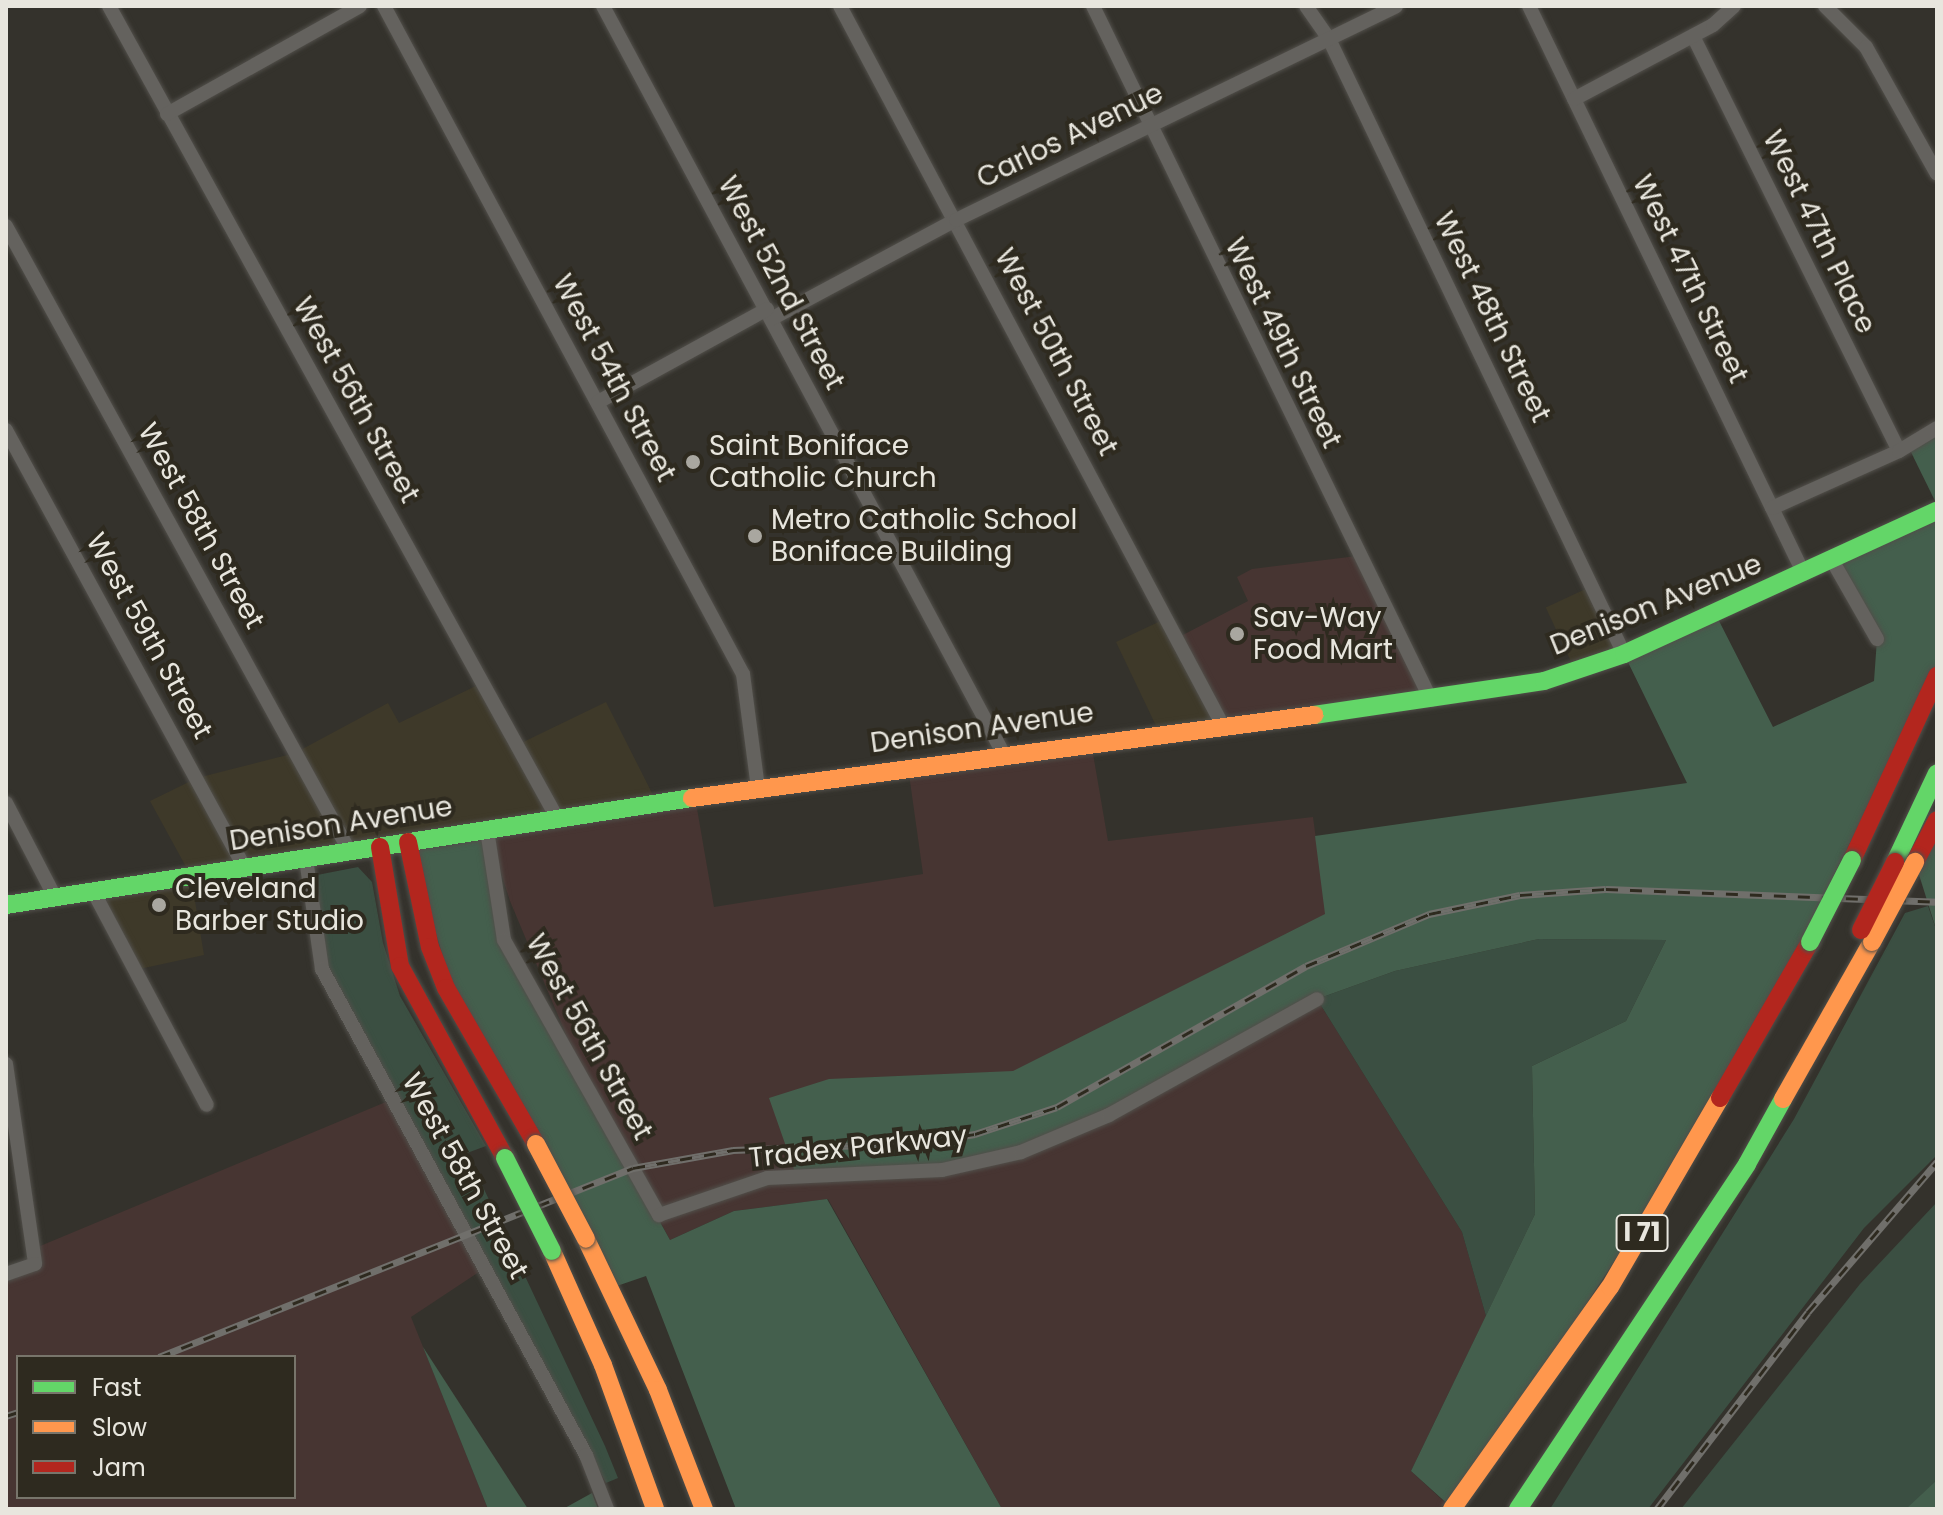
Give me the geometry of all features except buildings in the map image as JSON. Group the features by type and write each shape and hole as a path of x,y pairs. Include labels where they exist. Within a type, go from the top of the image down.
{"main road":[{"name":"Denison Avenue","path":"6,905 758,788 1222,724 1431,700 1544,681 1624,654 1937,511"},
{"path":"1919,716 1937,667"},
{"name":"I 71","path":"1452,1509 1610,1287 1810,942 1852,860 1937,676"},
{"path":"1864,941 1895,862 1937,773"},
{"path":"1518,1509 1747,1164 1864,941 1915,862 1937,820"},
{"path":"408,842 427,936 446,988 536,1144 586,1239 658,1390 704,1509"},
{"path":"380,847 392,936 412,994 505,1158 552,1251 603,1365 655,1509"}],"street":[{"name":"West 56th Street","path":"109,6 557,818"},
{"path":"167,114 360,6"},
{"name":"West 54th Street","path":"384,6 743,674 758,788"},
{"name":"West 52nd Street","path":"603,6 1003,753"},
{"name":"West 50th Street","path":"840,6 1222,724"},
{"name":"West 49th Street","path":"1093,6 1431,700"},
{"name":"West 48th Street","path":"1306,6 1329,39 1624,654"},
{"name":"Carlos Avenue","path":"598,402 956,220 1396,6"},
{"name":"West 47th Street","path":"1529,6 1804,574"},
{"path":"1574,99 1693,36 1734,6"},
{"path":"1825,6 1866,47 1937,174"},
{"name":"West 47th Place","path":"1693,36 1899,451"},
{"name":"West 58th Street","path":"6,226 350,852"},
{"path":"1772,508 1899,451 1937,428"},
{"name":"West 59th Street","path":"6,430 245,868"},
{"path":"1832,560 1877,639"},
{"path":"6,803 55,897"},
{"name":"West 56th Street","path":"487,830 504,940 659,1215"},
{"name":"West 58th Street","path":"306,859 322,969 586,1455 607,1509"},
{"path":"93,891 207,1105"},
{"name":"Tradex Parkway","path":"659,1215 767,1178 942,1170 1021,1152 1097,1122 1317,999"},
{"path":"6,1064 35,1264 6,1274"}],"shaded area":[{"path":"1357,556 1431,700 1222,724 1179,637 1248,601 1237,577 1252,569"},
{"path":"1592,586 1624,654 1577,676 1546,608"},
{"path":"1169,617 1222,724 1159,732 1116,642"},
{"path":"482,683 517,745 606,702 657,803 191,877 204,955 135,970 93,891 191,876 150,801 197,778 295,753 388,703 399,723"},
{"path":"1091,742 1108,841 1313,817 1326,914 1317,999 1462,1232 1486,1316 1411,1471 1452,1509 1002,1509 828,1199 734,1211 670,1240 588,1087 510,901 487,830 695,797 714,907 923,874 908,767"},
{"path":"393,1099 485,1268 411,1317 488,1509 6,1509 6,1274 35,1264 33,1249"}],"green space":[{"path":"1937,428 1937,505 1908,446"},
{"path":"1937,511 1937,667 1729,1087 1452,1508 1411,1471 1535,1214 1532,1066 1626,1021 1666,940 1539,939 1395,971 1317,999 1071,1135 942,1170 796,1175 769,1098 829,1079 1013,1071 1325,914 1315,836 1687,783 1624,654 1715,613 1773,727 1874,681 1877,639 1832,560"},
{"path":"1937,820 1937,932 1915,862"},
{"path":"487,830 504,940 670,1240 734,1211 827,1199 1002,1509 736,1509 646,1276 611,1288 461,1015 408,842"},
{"path":"358,867 372,882 383,943 400,996 486,1146 467,1153 605,1446 618,1478 606,1483 324,964 312,876"},
{"path":"1928,906 1937,932 1937,1155 1864,1228 1648,1509 1550,1509 1794,1119 1905,913"},
{"path":"1539,939 1666,940 1626,1021 1532,1066 1535,1214 1486,1316 1462,1232 1317,999 1395,971"},
{"path":"1937,1202 1937,1509 1681,1509 1860,1284"},
{"path":"423,1347 528,1509 488,1509"},
{"path":"1937,1480 1937,1509 1906,1509"},
{"path":"592,1493 598,1509 563,1509"}],"railway":[{"path":"164,1355 633,1168 733,1150 915,1143 975,1134 1057,1107 1306,966 1429,914 1520,895 1606,889 1937,902"},
{"path":"1657,1509 1808,1312 1937,1162"},
{"path":"6,1416 16,1413"}],"traffic: fast":[{"path":"1314,715 1544,681 1624,654 1937,511"},
{"path":"1895,862 1937,773"},
{"path":"6,905 692,798"},
{"path":"1810,942 1852,860"},
{"path":"1518,1509 1747,1164 1783,1099"},
{"path":"505,1158 552,1251"}],"traffic: slow":[{"path":"692,798 1314,715"},
{"path":"1872,942 1915,862"},
{"path":"1783,1099 1872,942"},
{"path":"1452,1509 1610,1287 1720,1098"},
{"path":"536,1144 586,1239"},
{"path":"586,1239 658,1390 704,1509"},
{"path":"552,1251 603,1365 655,1509"}],"traffic: jam":[{"path":"1852,860 1937,676"},
{"path":"1915,862 1937,820"},
{"path":"408,842 430,947 446,988 536,1144"},
{"path":"380,847 400,966 505,1158"},
{"path":"1861,930 1895,862"},
{"path":"1720,1098 1810,942"}],"place":[{"name":"Saint Boniface Catholic Church","path":"693,462"},
{"name":"Metro Catholic School Boniface Building","path":"755,536"},
{"name":"Sav-Way Food Mart","path":"1237,634"},
{"name":"Cleveland Barber Studio","path":"159,905"}]}
